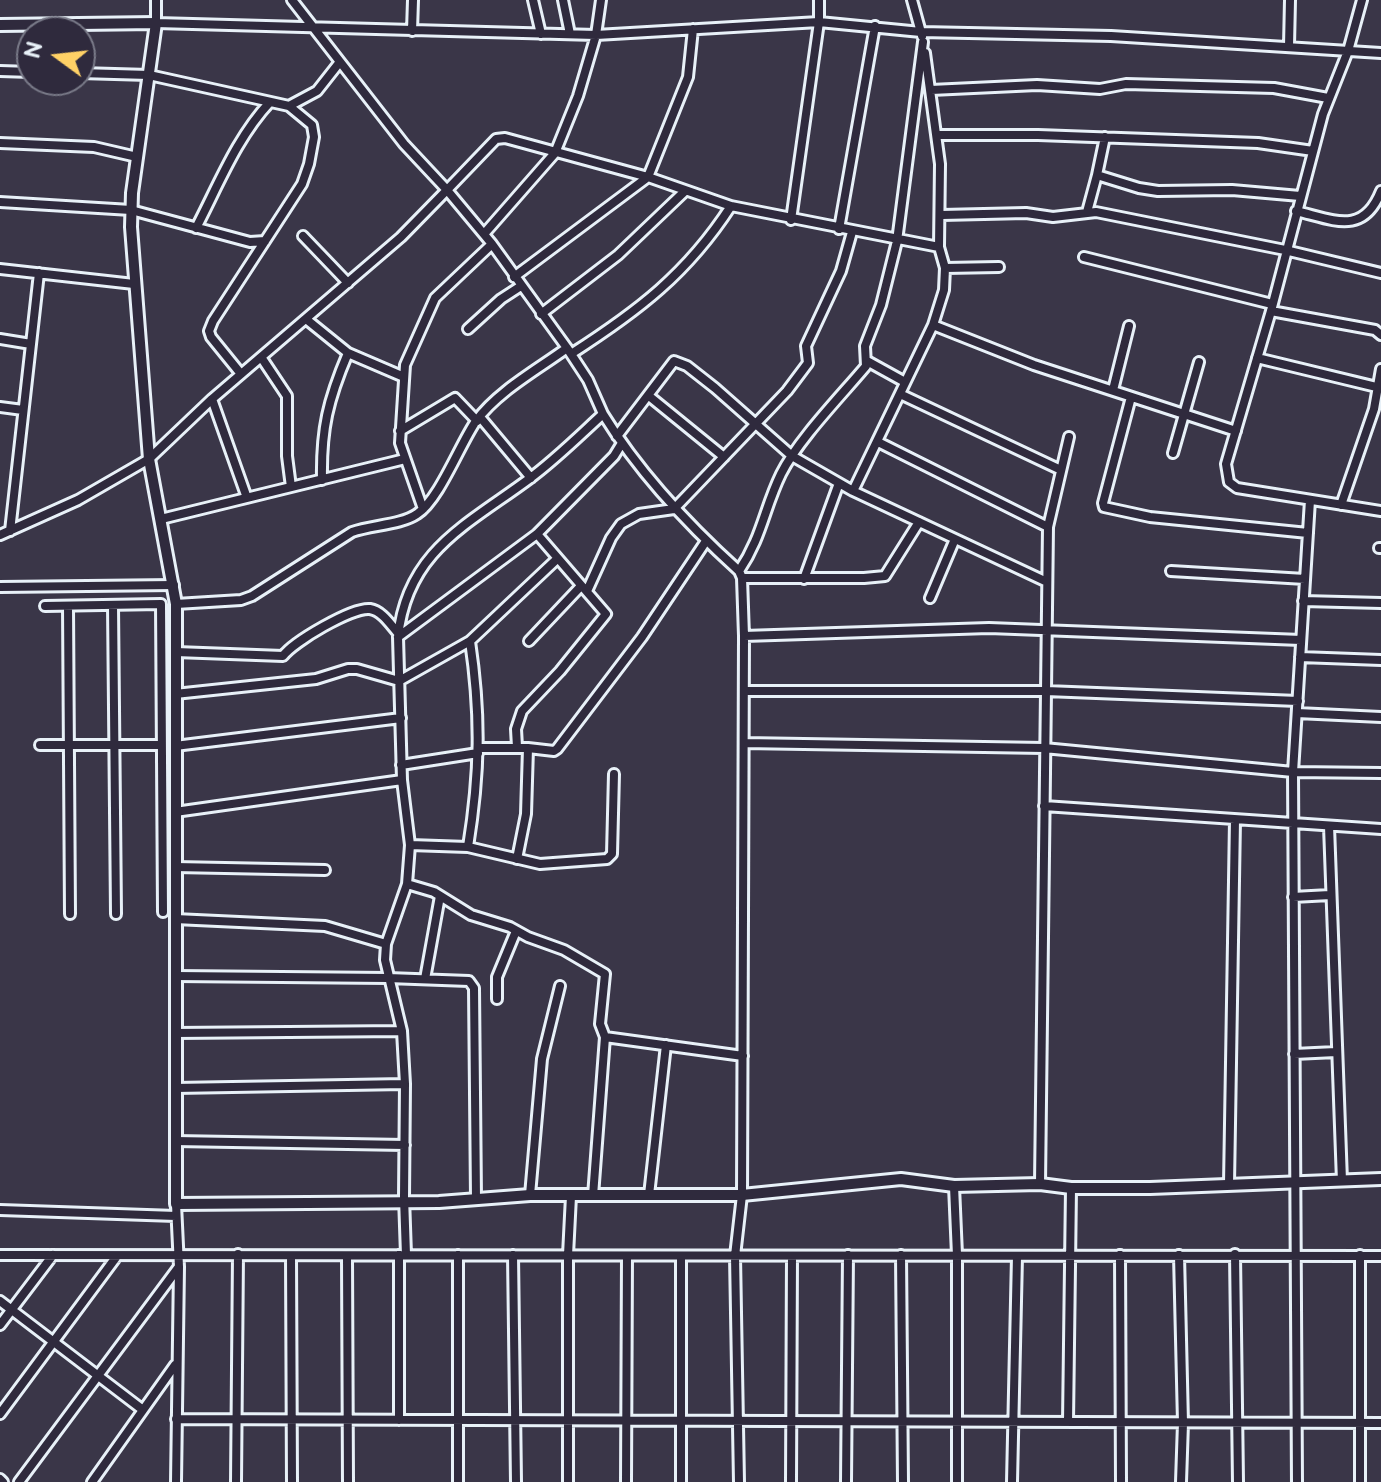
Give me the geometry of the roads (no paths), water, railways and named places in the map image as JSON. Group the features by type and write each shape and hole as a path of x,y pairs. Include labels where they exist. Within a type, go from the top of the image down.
{"street":[{"path":"156,0 156,23 131,210 149,459 176,604 175,1141 179,1267 176,1482"},
{"path":"292,0 404,144 492,244 588,380 619,440 674,509 740,575 804,579 885,576 919,522"},
{"path":"412,31 413,0"},
{"path":"533,0 541,34"},
{"path":"563,0 570,34"},
{"path":"484,234 555,153 578,96 596,35 601,0"},
{"path":"791,220 819,22 819,0"},
{"path":"853,491 933,325 944,290 945,268 939,247 942,215 937,135 923,42 912,0"},
{"path":"1289,46 1290,0"},
{"path":"1362,0 1348,51 1328,98 1226,464 1229,482 1237,488 1381,511"},
{"path":"0,25 156,23 596,35 819,22 921,32 1111,36 1381,53"},
{"path":"839,229 875,26"},
{"path":"514,277 648,177 685,85 693,29"},
{"path":"739,1482 735,1256 742,1195 744,636 740,575 781,475 792,456 866,366 865,346 881,305 897,241 923,42"},
{"path":"289,106 317,91 339,63"},
{"path":"96,73 149,75 289,106 312,125 314,137 302,184 209,331 241,374"},
{"path":"931,90 1037,85 1100,89 1126,84 1274,88 1328,98"},
{"path":"196,228 241,142 270,102"},
{"path":"937,135 1264,143 1313,151"},
{"path":"1087,212 1105,137"},
{"path":"0,535 78,500 149,459 212,399 401,237 496,139 513,139 648,177 731,206 939,247"},
{"path":"0,143 94,147 137,157"},
{"path":"1097,175 1158,191 1232,190 1300,196"},
{"path":"1296,211 1351,222 1362,219 1374,207 1381,191"},
{"path":"541,314 618,255 684,192"},
{"path":"0,202 131,210 250,242 265,241"},
{"path":"176,604 241,600 252,596 352,532 370,525 408,518 423,509 478,419 497,400 569,351 623,321 669,284 717,228 731,206"},
{"path":"942,215 1026,213 1053,217 1096,212 1381,273"},
{"path":"529,641 584,589 621,524 639,514 674,509 757,424 808,363 806,346 841,271 852,232"},
{"path":"303,236 348,283"},
{"path":"423,509 400,443 408,354 435,298 492,244"},
{"path":"1084,257 1272,307 1375,330 1381,335"},
{"path":"945,268 999,267"},
{"path":"0,269 134,284"},
{"path":"10,531 39,273"},
{"path":"468,329 501,299 521,286"},
{"path":"306,319 348,353 404,377"},
{"path":"933,325 1034,365 1236,431"},
{"path":"1113,390 1129,326"},
{"path":"0,339 31,344"},
{"path":"322,480 322,437 327,410 348,353"},
{"path":"261,357 287,396 287,456 291,487"},
{"path":"1257,358 1380,387"},
{"path":"398,635 537,534 614,456 619,440 674,361 687,366 792,456 853,491 1047,582"},
{"path":"867,361 905,382"},
{"path":"1173,453 1199,362"},
{"path":"1341,505 1362,449 1380,387 1381,369"},
{"path":"900,394 1061,470"},
{"path":"649,396 724,457"},
{"path":"1131,397 1104,507 1150,517 1308,533"},
{"path":"400,431 455,398 531,478"},
{"path":"212,399 247,498"},
{"path":"0,407 23,410"},
{"path":"399,1420 405,1084 402,1031 385,960 386,944 407,884 410,845 401,765 400,615 418,571 438,548 480,512 531,478 603,414"},
{"path":"1040,1184 1048,527 1069,437"},
{"path":"878,442 1048,527"},
{"path":"161,519 405,459"},
{"path":"804,579 839,483"},
{"path":"1297,1482 1293,772 1310,500"},
{"path":"517,747 516,729 522,711 560,671 606,614 537,534"},
{"path":"930,598 955,539"},
{"path":"401,765 517,747 554,751 564,742 642,637 706,541"},
{"path":"175,694 316,679 348,669 399,681 470,641 557,559"},
{"path":"1171,571 1305,579"},
{"path":"0,587 174,585"},
{"path":"1303,601 1381,603"},
{"path":"45,606 161,604 163,912"},
{"path":"113,605 116,914"},
{"path":"68,606 70,914"},
{"path":"176,652 283,656 302,639 349,615 368,609 380,613 398,635"},
{"path":"744,636 989,628 1301,640"},
{"path":"468,847 478,751 478,696 470,641"},
{"path":"1300,657 1381,660"},
{"path":"744,691 1046,691 1298,701"},
{"path":"1297,713 1381,717"},
{"path":"175,746 401,718"},
{"path":"744,743 1044,748 1293,772 1381,773"},
{"path":"40,745 161,745"},
{"path":"517,859 526,814 528,748"},
{"path":"410,845 468,847 540,864 610,857 614,774"},
{"path":"175,812 402,780"},
{"path":"1044,806 1381,829"},
{"path":"1229,1184 1235,820"},
{"path":"1329,826 1342,1181"},
{"path":"175,867 325,870"},
{"path":"407,884 440,896 471,915 564,950 605,974 600,1024 605,1037 593,1196"},
{"path":"1293,897 1330,895"},
{"path":"425,979 440,896"},
{"path":"175,919 325,926 386,944"},
{"path":"497,999 497,977 516,931"},
{"path":"175,976 469,981 474,988 476,1199"},
{"path":"530,1195 542,1059 560,986"},
{"path":"175,1033 402,1031"},
{"path":"605,1037 743,1056"},
{"path":"649,1195 666,1045"},
{"path":"1294,1054 1336,1052"},
{"path":"175,1088 405,1084"},
{"path":"175,1141 405,1145"},
{"path":"176,1204 404,1202 530,1195 742,1195 901,1179 954,1186 1040,1184 1071,1188 1150,1188 1381,1179"},
{"path":"954,1186 957,1482"},
{"path":"1068,1422 1071,1188"},
{"path":"568,1482 571,1196"},
{"path":"0,1210 176,1216"},
{"path":"236,1482 238,1254"},
{"path":"1235,1254 1238,1482"},
{"path":"0,1255 1381,1256"},
{"path":"0,1325 53,1255"},
{"path":"458,1255 458,1482"},
{"path":"513,1255 516,1482"},
{"path":"846,1482 848,1255"},
{"path":"901,1255 903,1482"},
{"path":"1120,1255 1121,1482"},
{"path":"1179,1255 1183,1423 1181,1482"},
{"path":"1360,1255 1360,1482"},
{"path":"0,1414 117,1256"},
{"path":"291,1256 292,1482"},
{"path":"626,1482 627,1256"},
{"path":"681,1256 681,1482"},
{"path":"1012,1482 1017,1256"},
{"path":"347,1257 348,1482"},
{"path":"791,1482 792,1257"},
{"path":"19,1482 179,1267"},
{"path":"0,1301 143,1410"},
{"path":"92,1482 176,1364"},
{"path":"176,1419 1381,1423"}]}
